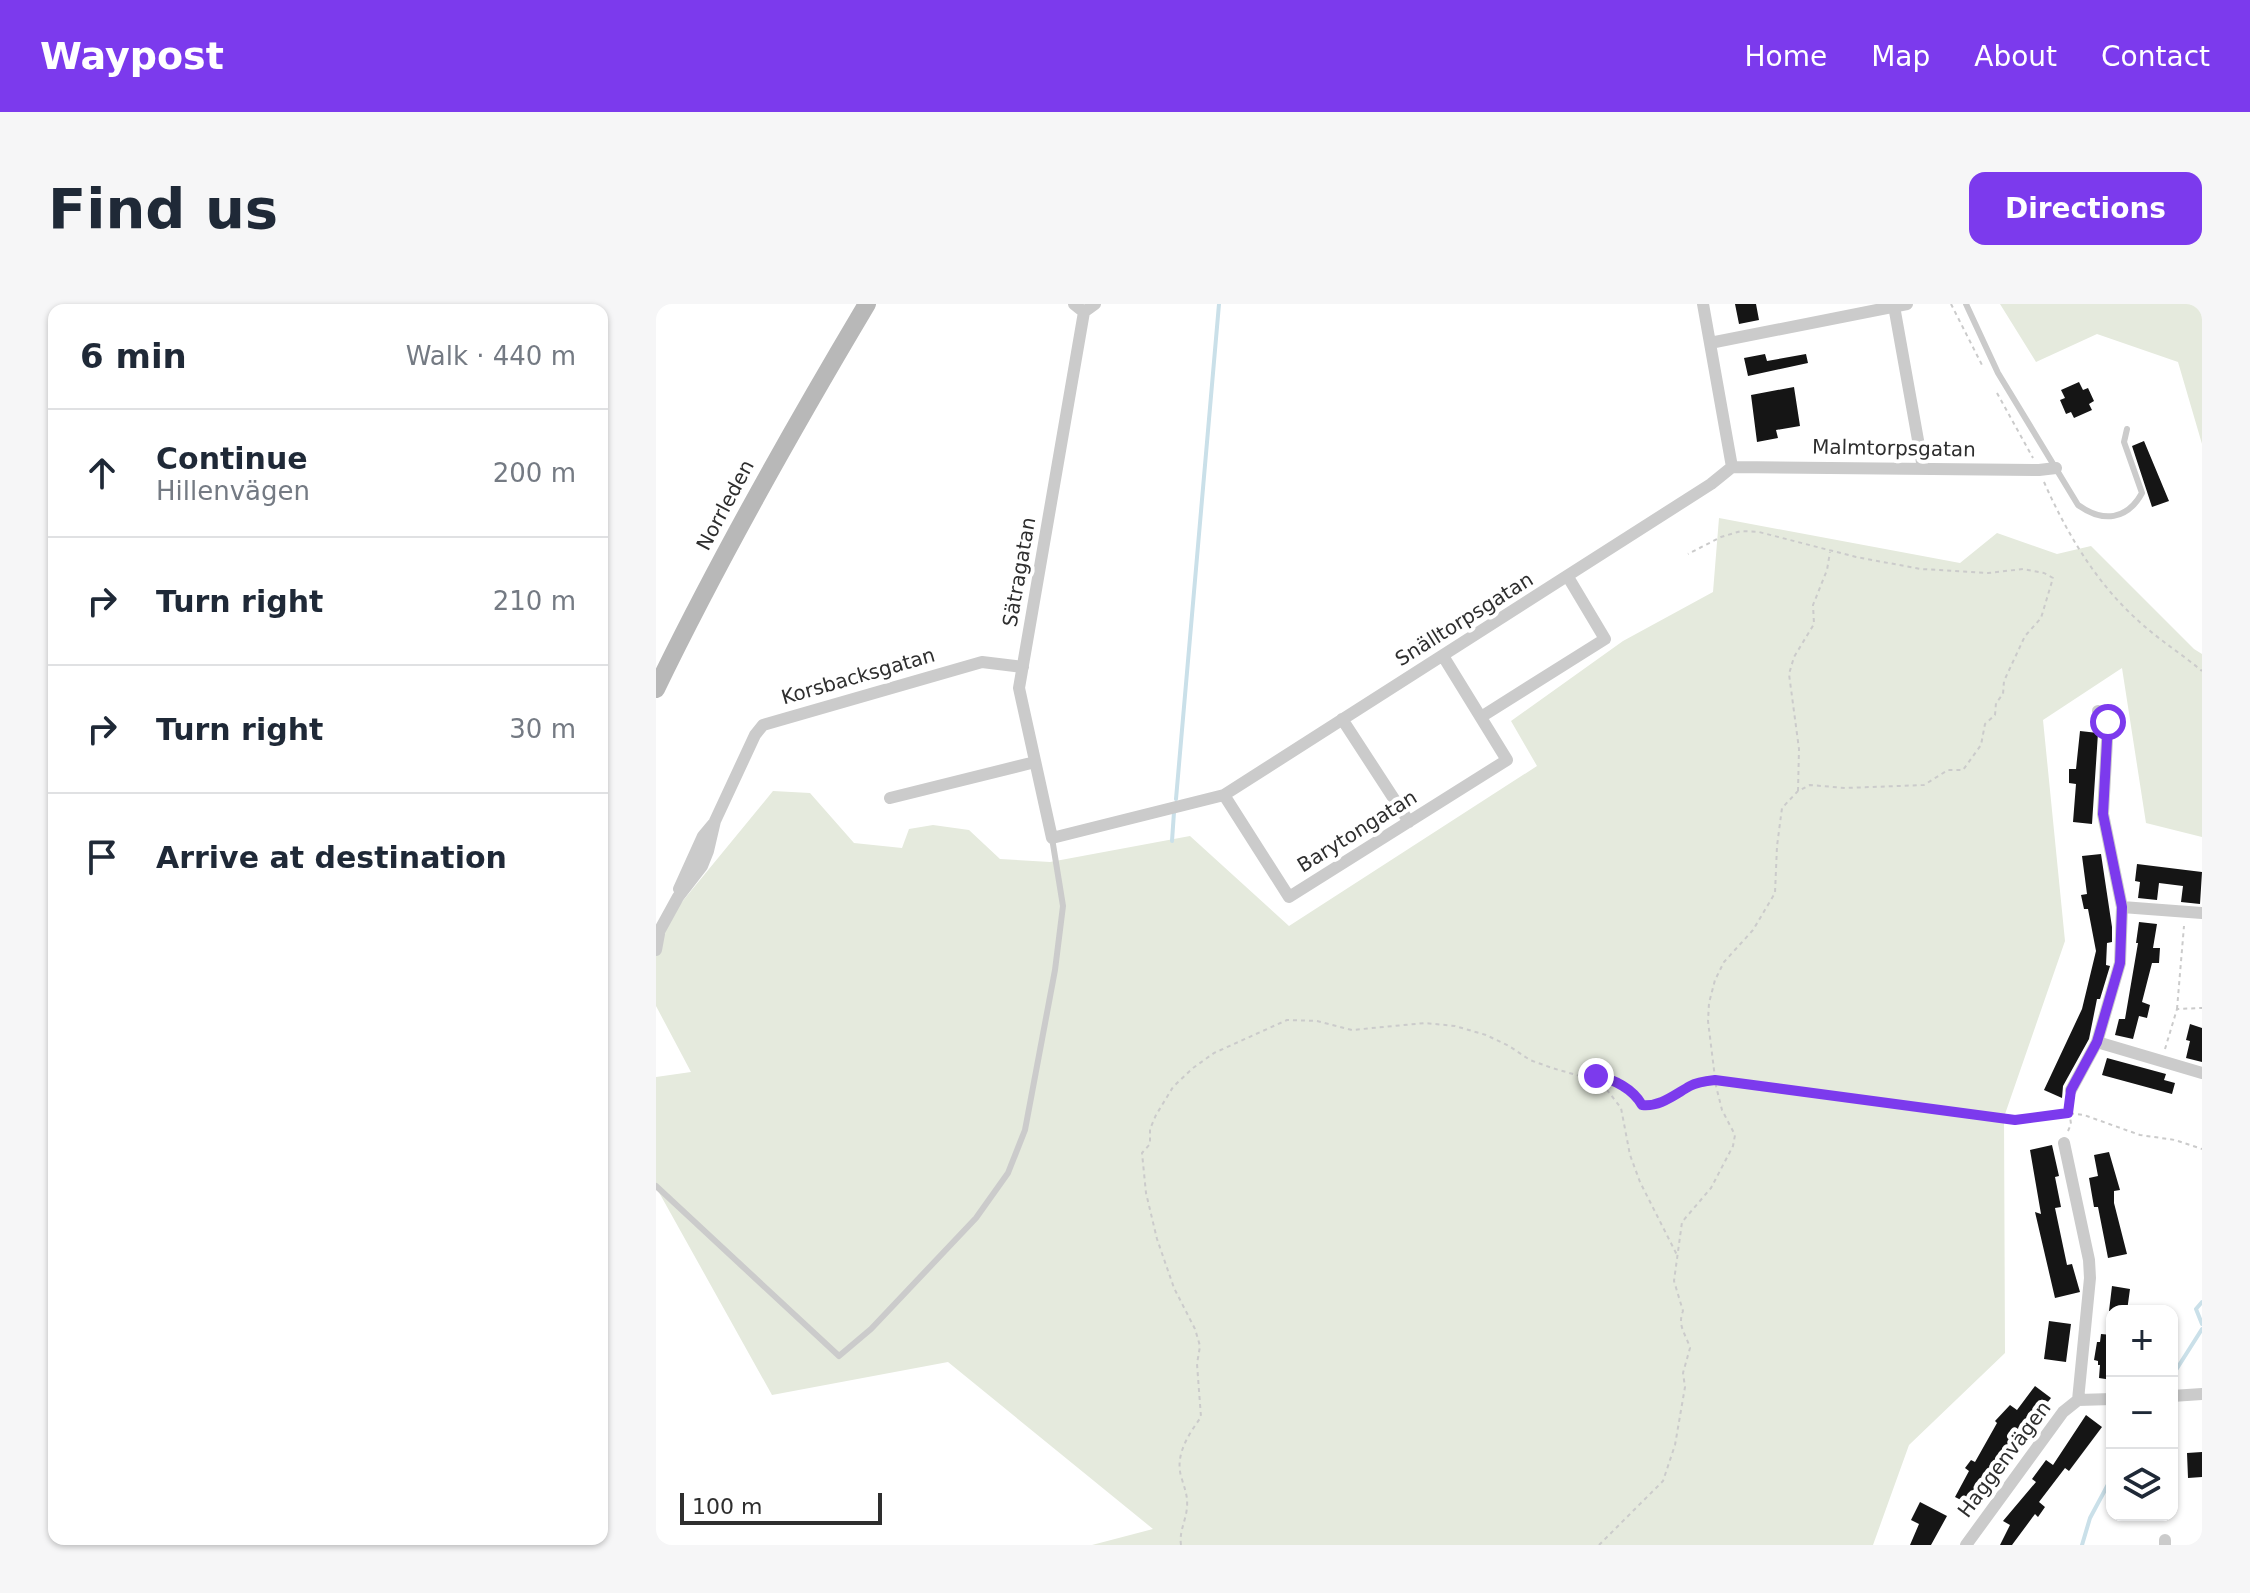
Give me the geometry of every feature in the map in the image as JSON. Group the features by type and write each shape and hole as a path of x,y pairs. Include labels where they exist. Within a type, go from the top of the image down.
{"main road":[{"name":"Norrleden","path":"842,347 853,304"},
{"name":"Norrleden","path":"656,689 776,457 867,304"}],"street":[{"path":"1703,304 1732,467"},
{"path":"1832,304 1835,318"},
{"path":"1710,343 1901,305 1923,468"},
{"name":"Sätragatan","path":"1052,838 1019,688 1084,307"},
{"name":"Malmtorpsgatan","path":"1732,467 2056,468"},
{"name":"Snälltorpsgatan","path":"1052,838 1224,795 1568,577 1711,484 1732,467"},
{"path":"1443,656 1481,717 1605,639 1568,577"},
{"name":"Korsbacksgatan","path":"656,950 657,936 678,897 681,881 703,836 715,821 755,735 763,725 982,662 1023,667"},
{"path":"2071,1090 2097,1042 2120,963 2122,907 2103,814 2108,722 2098,711"},
{"name":"Barytongatan","path":"1224,795 1289,897 1507,760 1481,717"},
{"path":"1342,719 1409,822"},
{"path":"890,798 1035,762"},
{"path":"2122,907 2202,913"},
{"path":"2097,1042 2202,1073"},
{"name":"Haggenvägen","path":"2064,1143 2089,1260 2090,1278 2078,1400"},
{"path":"2178,1396 2202,1394"},
{"name":"Haggenvägen","path":"1966,1545 2063,1412 2078,1400 2106,1399"}],"lane":[{"path":"1966,304 1998,373 2078,505 2093,516 2111,518 2134,506 2142,493 2124,442 2127,429"},
{"path":"656,1186 839,1356 871,1329 976,1218 1008,1173 1025,1130 1055,970 1063,906 1052,838"}],"path":[{"path":"1599,1545 1663,1481 1675,1445 1685,1387 1683,1373 1690,1348 1681,1328 1682,1301 1674,1281 1682,1222 1702,1200 1733,1146 1735,1135 1722,1110 1708,1021 1715,980 1724,962 1766,913 1775,893 1782,808 1798,791 1810,785 1845,788 1924,785 1948,770 1963,770 1981,745 1985,724 1995,715 2004,681 2025,636 2041,618 2053,578 2023,569 1988,573 1921,569 1830,551 1759,532 1741,531 1688,554"},
{"path":"1798,791 1799,749 1789,674 1794,657 1814,624 1813,605 1827,570 1830,551"},
{"path":"2162,1061 2177,1009 2186,911"},
{"path":"2177,1009 2202,1008"},
{"path":"1181,1545 1187,1492 1179,1465 1188,1436 1201,1417 1197,1364 1200,1346 1174,1288 1157,1239 1146,1193 1142,1153 1150,1144 1150,1129 1173,1087 1214,1053 1287,1020 1317,1021 1352,1030 1425,1023 1455,1026 1509,1046 1541,1064 1580,1076 1609,1078 1647,1106 1659,1104 1692,1085 1715,1080 2023,1120 2068,1113 2084,1115 2140,1135 2175,1140 2202,1149"},
{"path":"1596,1076 1621,1108 1630,1155 1640,1182 1677,1256"},
{"path":"2064,1143 2071,1124 2068,1113 2071,1090"}],"shaded area":[{"path":"2000,304 2202,304 2202,444 2178,362 2097,334 2036,362"},
{"path":"1719,518 1960,563 1997,533 2057,554 2091,546 2202,654 2202,837 2146,823 2122,668 2043,720 2065,941 2004,1117 2005,1353 1909,1445 1873,1545 1092,1545 1153,1529 948,1362 772,1395 656,1187 656,1077 691,1072 656,1006 656,948 672,914 773,791 810,793 854,843 902,848 909,829 933,825 969,830 1000,859 1050,862 1190,836 1289,926 1537,766 1511,721 1623,641 1713,592"}],"building":[{"path":"1735,304 1756,304 1759,320 1739,324"},
{"path":"1765,354 1767,361 1806,354 1808,363 1748,376 1744,358"},
{"path":"2079,382 2083,390 2088,388 2094,401 2089,404 2092,410 2074,418 2071,412 2066,414 2060,400 2065,398 2061,390"},
{"path":"1794,387 1800,426 1776,430 1778,438 1757,442 1751,395"},
{"path":"2144,441 2169,501 2152,507 2132,446"},
{"path":"2080,731 2098,733 2092,824 2073,822 2076,784 2069,783 2069,769 2076,769"},
{"path":"2101,854 2112,927 2112,942 2107,943 2106,965 2110,966 2100,999 2097,999 2089,1039 2063,1086 2062,1098 2044,1090 2082,1009 2096,951 2088,909 2084,909 2081,895 2087,894 2082,856"},
{"path":"2137,864 2202,872 2200,904 2181,902 2183,886 2159,883 2157,900 2138,898 2140,882 2135,881"},
{"path":"2139,922 2157,924 2153,948 2160,948 2159,963 2152,963 2142,1002 2150,1005 2147,1018 2139,1016 2133,1039 2115,1035 2119,1019 2125,1019"},
{"path":"2190,1024 2202,1028 2202,1062 2186,1058"},
{"path":"2107,1058 2166,1074 2164,1080 2175,1083 2172,1094 2102,1075"},
{"path":"2052,1145 2059,1176 2055,1177 2061,1207 2055,1208 2067,1265 2072,1264 2080,1292 2055,1298 2035,1212 2041,1214 2030,1150"},
{"path":"2109,1152 2120,1190 2114,1191 2114,1203 2127,1254 2108,1258 2089,1178 2098,1176 2094,1155"},
{"path":"2112,1286 2130,1289 2128,1305 2110,1305"},
{"path":"2049,1321 2071,1324 2066,1362 2044,1359"},
{"path":"2101,1334 2106,1334 2106,1379 2099,1378 2100,1365 2094,1360 2097,1342 2100,1342"},
{"path":"2035,1386 2051,1398 2036,1417 2030,1413 2013,1436 2020,1440 2005,1469 1993,1463 1979,1482 1984,1484 1973,1506 1955,1497 1969,1471 1965,1468 1971,1460 1975,1462 1997,1423 1995,1421 2010,1405 2017,1410"},
{"path":"2086,1415 2102,1427 2069,1471 2065,1468 2039,1502 2045,1507 2038,1517 2035,1514 2012,1545 2000,1545 2010,1525 2003,1521 2036,1482 2032,1479 2046,1460 2053,1465"},
{"path":"2202,1452 2202,1477 2188,1478 2187,1453"},
{"path":"1920,1502 1947,1516 1931,1545 1910,1545 1919,1524 1911,1520"}],"waterway":[{"path":"1176,799 1219,304"},
{"path":"1172,841 1174,812"},
{"path":"2202,1302 2196,1309 2202,1324"},
{"path":"2178,1367 2202,1329"},
{"path":"2082,1545 2090,1518 2106,1488"}],"route":[{"path":"1596,1076 1609,1078 1647,1106 1659,1104 1692,1085 1715,1080 2015,1120 2068,1113 2071,1090 2097,1042 2107,1015 2120,963 2122,907 2103,814 2108,722"}]}
